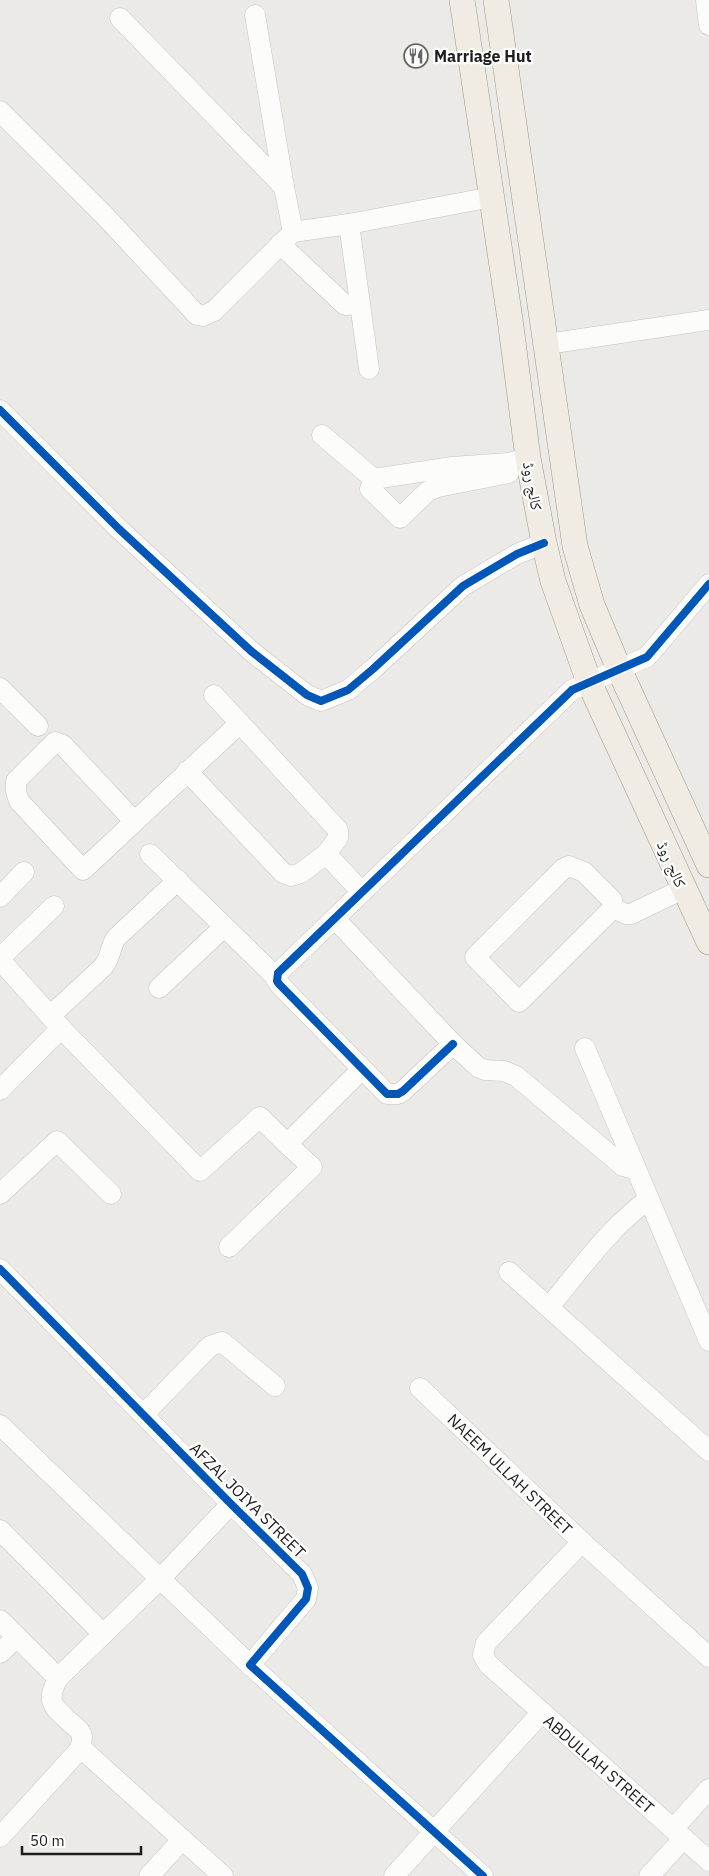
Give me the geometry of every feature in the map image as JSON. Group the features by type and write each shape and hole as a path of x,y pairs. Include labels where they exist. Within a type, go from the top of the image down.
{"main road":[{"name":"کالج روڈ","path":"462,0 510,320 529,464 544,543 559,598 589,682 709,942"},
{"name":"کالج روڈ","path":"496,0 575,546 592,605 619,669 709,865"},
{"path":"510,320 542,315"}],"street":[{"path":"706,0 709,25"},
{"path":"255,15 284,187 287,238 346,305 359,304"},
{"path":"120,18 284,187"},
{"path":"0,111 105,216 197,315 203,316 214,311 287,238 349,224 492,197"},
{"path":"349,224 369,369"},
{"path":"547,344 709,320"},
{"path":"0,410 119,529 251,651 308,694 321,700 348,690 463,586 517,554 544,543"},
{"path":"322,435 374,479 452,467 508,463 529,464"},
{"path":"374,479 370,489 400,518 428,491 529,464"},
{"path":"277,978 282,968 572,690 647,657 709,584"},
{"path":"0,688 38,726"},
{"path":"187,771 283,873 291,876 301,874 326,854 338,838 338,830 214,695"},
{"path":"134,821 63,744 55,742 16,780 16,791 19,801 83,870 240,723"},
{"path":"150,854 277,978 279,984 387,1094 398,1094 453,1044"},
{"path":"326,854 362,892"},
{"path":"569,866 584,872 612,900 613,908 519,1002 475,957 563,869 569,866"},
{"path":"0,897 24,872"},
{"path":"0,1090 110,959 112,945 116,938 178,880"},
{"path":"613,908 626,914 631,914 683,889"},
{"path":"54,906 0,959 56,1021 200,1171 260,1117 312,1167 229,1247"},
{"path":"335,918 453,1044 478,1066 485,1070 504,1071 516,1076 624,1166 630,1168 635,1166"},
{"path":"159,988 224,927"},
{"path":"585,1048 709,1341"},
{"path":"287,1144 362,1069"},
{"path":"0,1194 57,1141 112,1194"},
{"path":"549,1307 612,1232 648,1200"},
{"name":"AFZAL JOIYA STREET","path":"0,1269 302,1574 308,1588 306,1599 250,1665"},
{"path":"509,1272 709,1451"},
{"path":"144,1414 210,1346 222,1342 275,1386"},
{"name":"NAEEM ULLAH STREET","path":"420,1388 582,1542 486,1643 483,1655 488,1664 542,1712"},
{"path":"0,1425 250,1665 483,1876"},
{"path":"0,1837 81,1748 82,1735 79,1730 59,1712 51,1700 52,1691 58,1678 160,1579 231,1504"},
{"path":"0,1530 103,1634"},
{"path":"582,1542 709,1658"},
{"path":"0,1620 58,1678"},
{"path":"0,1654 17,1636"},
{"name":"ABDULLAH STREET","path":"394,1876 542,1712 709,1861"},
{"path":"81,1748 223,1876"},
{"path":"649,1876 709,1789"},
{"path":"149,1876 182,1840"}],"cycle path":[{"path":"0,410 119,529 251,651 307,695 321,701 348,690 463,586 517,554 544,543"},
{"path":"453,1044 403,1091 398,1094 387,1094 279,984 277,981 278,973 572,690 647,657 709,584"},
{"path":"0,1269 302,1574 308,1588 306,1599 250,1665 483,1876"}],"place":[{"name":"Marriage Hut","path":"416,56"}]}
